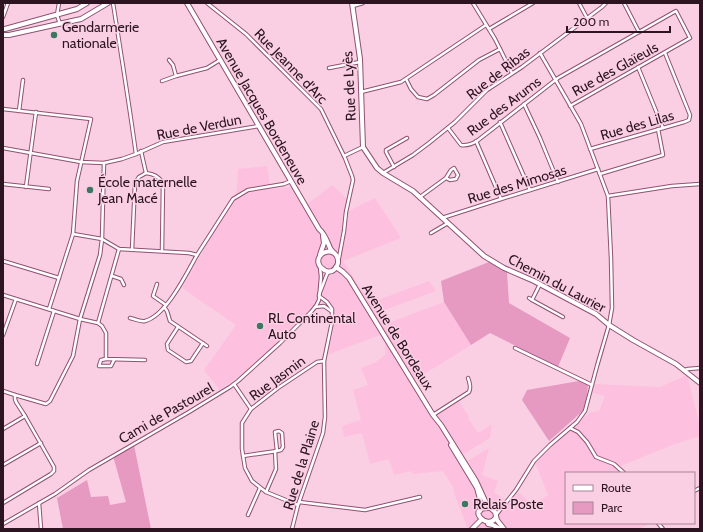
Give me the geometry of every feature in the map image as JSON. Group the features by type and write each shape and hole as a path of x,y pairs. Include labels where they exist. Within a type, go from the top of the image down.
{"main road":[{"path":"87,3 77,9 4,28 6,32 4,35 81,19 105,4"},
{"name":"Avenue Jacques Bordeneuve","path":"187,3 319,229 324,243 320,256"},
{"name":"Rue de Lyès","path":"352,4 360,62 363,147"},
{"name":"Chemin du Laurier","path":"363,147 377,168 420,197 484,256 504,268 540,284 596,314 609,325 676,364 700,383"},
{"name":"Avenue Jacques Bordeneuve","path":"319,229 322,231 330,249 334,253"},
{"path":"324,252 334,253 338,261 336,267 330,271 326,271 320,267 318,261 324,252"},
{"name":"Avenue de Bordeaux","path":"336,267 349,278 433,415 470,470 480,487 485,502 491,509"},
{"name":"Avenue de Bordeaux","path":"438,422 477,488 481,503 480,511"},
{"path":"457,456 465,467 470,470"},
{"path":"480,521 480,511 484,508 491,509 494,512 499,524 504,529"},
{"path":"488,524 494,521 496,517"},
{"path":"480,521 484,524 493,525 500,529"},
{"path":"472,529 480,521"}],"street":[{"path":"3,18 8,3"},
{"path":"59,3 56,15 60,24"},
{"path":"113,3 129,99 136,154"},
{"name":"Rue Jeanne d'Arc","path":"207,3 246,34 321,109 344,156 353,180 338,261"},
{"path":"352,4 363,3"},
{"path":"473,3 500,49 512,74"},
{"path":"489,29 533,3"},
{"path":"579,3 587,18"},
{"name":"Rue de Ribas","path":"383,173 413,155 448,128 487,90 512,74 606,3"},
{"path":"624,3 639,32"},
{"name":"Rue des Glaïeuls","path":"555,80 676,11 690,38 570,106"},
{"path":"361,92 401,82 486,25"},
{"path":"406,79 411,89 418,97 427,99 480,60 500,49"},
{"name":"Rue des Lilas","path":"590,149 689,120 690,115 665,52"},
{"path":"496,517 501,508 516,490 534,461 577,422 586,411 609,325 612,308 612,258 608,196 581,124 540,53"},
{"path":"169,60 173,64 176,76"},
{"path":"162,81 207,68 220,60"},
{"path":"329,68 360,62"},
{"path":"638,68 663,128"},
{"path":"19,110 23,80"},
{"name":"Rue des Arums","path":"448,128 461,145 469,145 555,80"},
{"path":"524,104 548,156 558,182"},
{"path":"3,109 91,119 78,181 73,234 49,309"},
{"path":"26,187 36,112"},
{"path":"500,122 530,190"},
{"name":"Rue de Verdun","path":"3,148 81,162 104,163 122,159 163,142 259,126"},
{"path":"600,174 663,155 662,143 658,129"},
{"path":"394,167 386,150 407,138"},
{"path":"476,141 501,199"},
{"path":"344,156 363,147"},
{"path":"141,152 146,173"},
{"path":"3,391 46,404 50,401 73,356 80,319 100,255 102,239 104,163"},
{"path":"420,197 446,178 454,168 458,175 456,179 450,180 446,178"},
{"name":"Rue des Mimosas","path":"442,218 598,169"},
{"path":"132,250 135,183 139,177 146,173 159,177 162,183 162,252"},
{"path":"130,318 143,322 147,321 159,313 171,300 197,255 233,199 248,190 284,184 291,181"},
{"path":"3,184 49,190"},
{"path":"608,196 672,186 700,184"},
{"path":"431,233 448,223"},
{"path":"73,234 102,239 119,249 189,253 197,255"},
{"path":"98,323 119,249"},
{"path":"334,253 341,249"},
{"path":"3,261 59,278"},
{"name":"Cami de Pastourel","path":"3,524 55,494 89,470 234,384 312,312 319,300 321,277 320,267"},
{"name":"Cami de Pastourel","path":"319,295 330,271"},
{"path":"112,276 121,279 124,285"},
{"path":"157,284 154,296 165,306 170,321 207,346"},
{"path":"532,300 540,284"},
{"path":"3,295 80,319 98,323 102,326 106,333 106,360"},
{"path":"319,295 330,306 332,309 331,311"},
{"path":"529,298 563,317"},
{"path":"3,336 16,299"},
{"path":"315,307 324,306 331,311"},
{"path":"37,364 54,311"},
{"name":"Rue de la Plaine","path":"292,529 299,503 324,433 326,417 324,361 332,322 331,311"},
{"path":"178,326 167,344 168,350 186,362 191,361 203,343"},
{"path":"516,348 592,385"},
{"path":"114,360 110,366 99,366 100,360 106,360 114,360 145,360"},
{"name":"Rue Jasmin","path":"324,361 317,362 278,388 251,409 242,423 242,449 245,468 252,481 266,492 299,503 365,510 420,497"},
{"path":"684,370 688,368 700,368"},
{"path":"433,415 469,392 470,384 468,378"},
{"path":"234,384 251,409"},
{"path":"3,503 54,471 54,467 41,443 14,399 15,395"},
{"path":"3,429 25,416"},
{"path":"570,428 578,432 587,442 596,457 614,464 623,472"},
{"path":"243,456 276,451 282,450 282,433 279,431 275,432 276,451 276,469 266,492"},
{"path":"3,465 41,443"},
{"path":"248,515 260,488"},
{"path":"39,503 41,529"},
{"path":"491,509 501,508"}],"shaded area":[{"path":"267,166 271,189 291,187 304,207 332,185 347,199 345,213 375,198 401,238 343,261 370,303 429,281 436,291 376,313 383,325 444,302 471,345 410,383 431,417 459,401 478,433 492,424 490,438 462,455 467,461 489,448 482,475 498,481 494,492 509,503 518,493 523,496 532,506 548,495 535,462 589,413 599,411 605,396 592,393 594,384 660,387 687,375 700,425 700,436 672,445 618,467 621,472 565,472 565,524 648,524 639,529 468,529 453,487 443,471 413,474 412,471 394,475 389,459 370,464 362,433 344,437 342,426 361,420 353,390 368,385 361,368 376,362 385,355 385,343 380,335 327,355 333,332 334,309 321,294 309,312 266,353 220,390 204,370 236,325 182,288 237,190 238,169"}],"green space":[{"path":"489,262 507,272 509,303 570,338 558,367 490,333 471,345 444,302 441,281"},
{"path":"579,381 588,384 586,408 549,441 522,400 527,390"},
{"path":"134,445 151,529 63,529 57,498 87,480 91,497 108,496 110,505 126,502 113,456"}],"place":[{"name":"Gendarmerie nationale","path":"54,35"},
{"name":"École maternelle Jean Macé","path":"90,190"},
{"name":"RL Continental Auto","path":"260,326"},
{"name":"Relais Poste","path":"465,504"}]}
